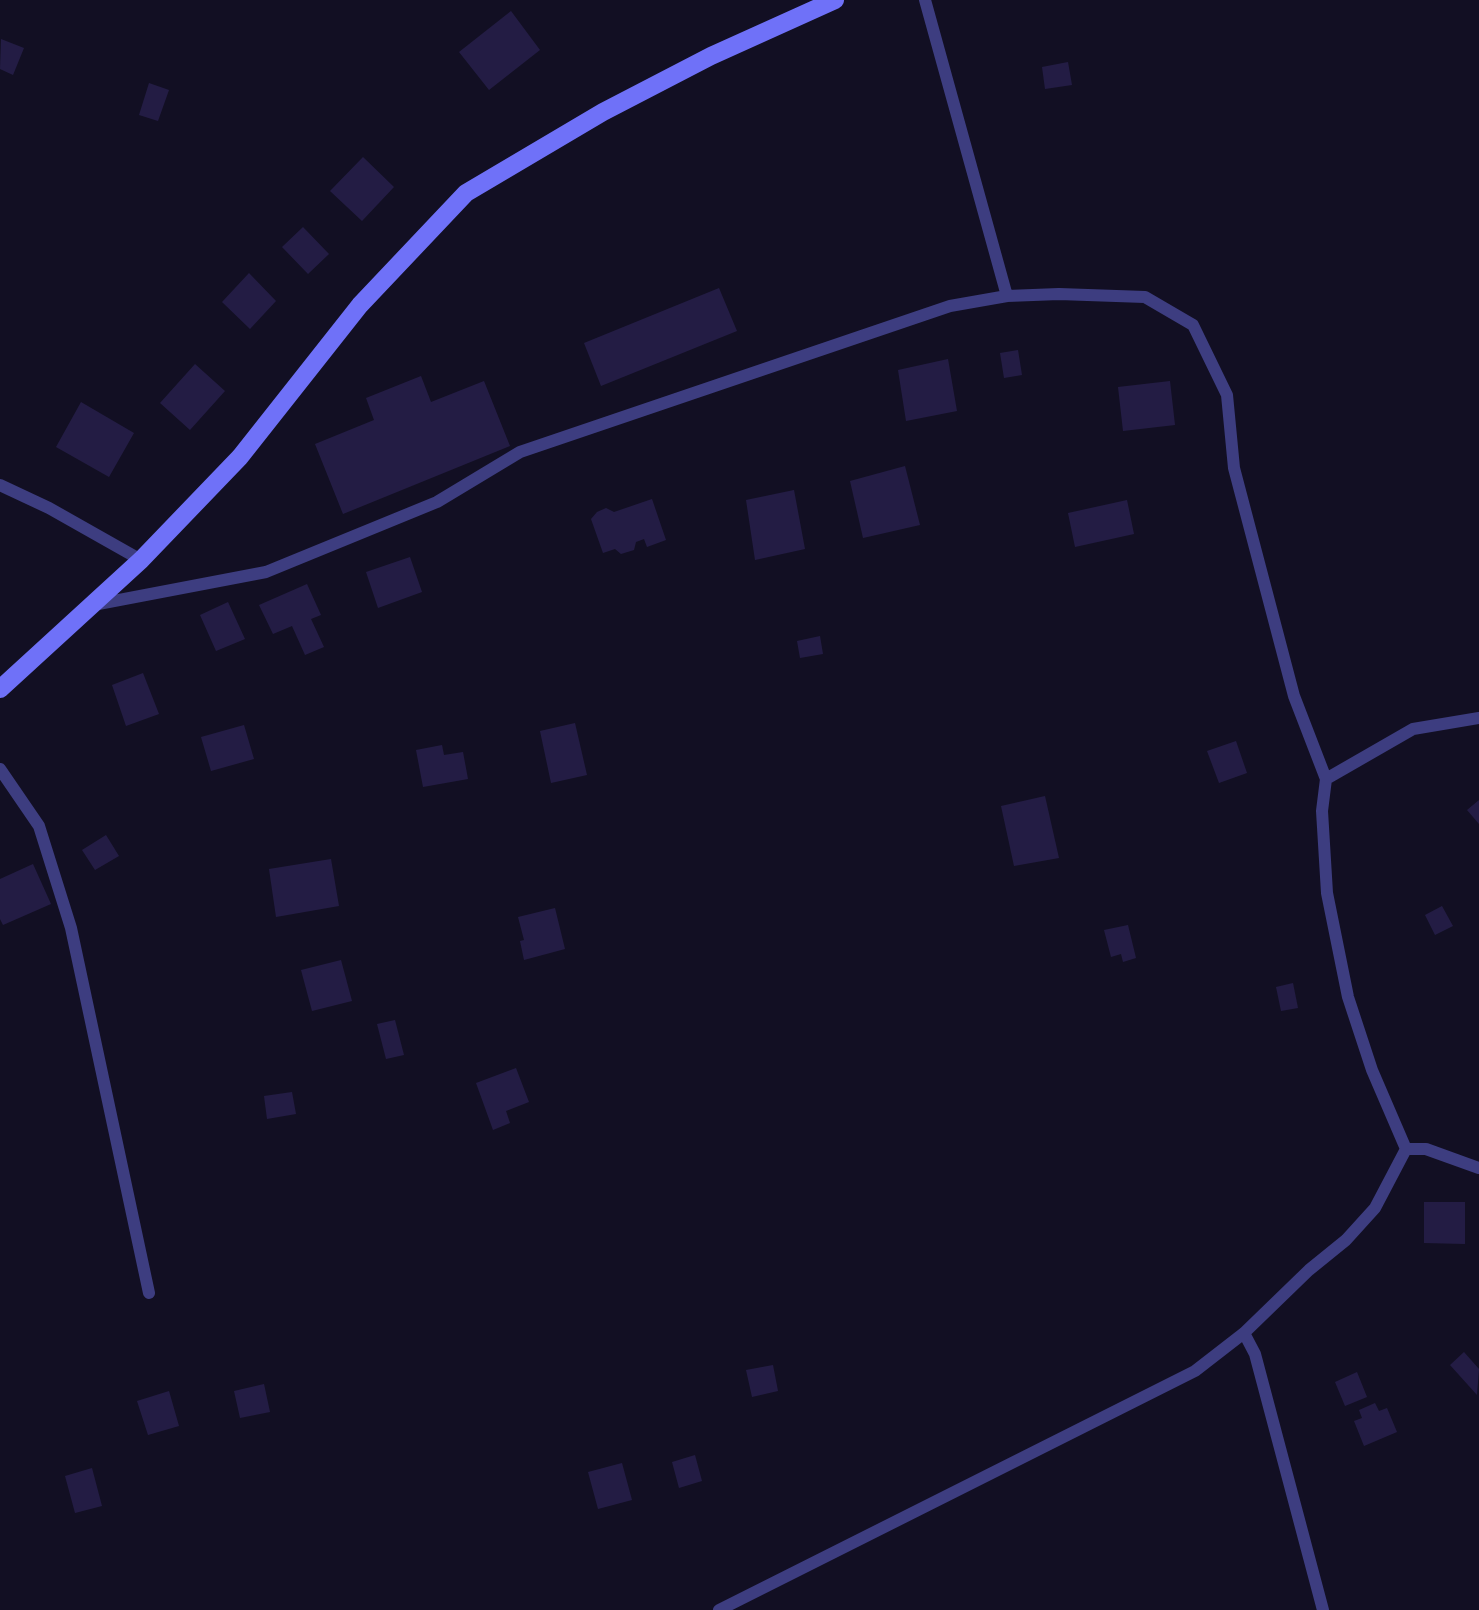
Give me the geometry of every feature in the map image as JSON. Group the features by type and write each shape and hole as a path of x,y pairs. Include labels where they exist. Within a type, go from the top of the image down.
{"main road":[{"path":"0,689 141,560 240,457 360,305 466,193 603,111 835,0"}],"lane":[{"path":"925,0 1007,296"},
{"path":"92,606 266,572 437,502 520,452 950,306 1007,296 1059,294 1144,298 1193,325 1227,395 1234,468 1294,696 1326,779 1322,811 1327,893 1348,997 1372,1070 1406,1149"},
{"path":"0,485 49,508 141,560"},
{"path":"1326,779 1413,729 1479,718"},
{"path":"0,769 39,826 71,928 120,1147 149,1293"},
{"path":"1406,1149 1426,1149 1479,1168"},
{"path":"719,1610 1195,1371 1244,1333 1309,1270 1346,1240 1375,1208 1406,1149"},
{"path":"1244,1333 1255,1354 1323,1610"}],"building":[{"path":"511,11 540,50 489,90 459,52"},
{"path":"1,39 24,48 13,75 0,69"},
{"path":"1068,62 1072,85 1045,89 1042,67"},
{"path":"149,83 169,90 158,121 139,115"},
{"path":"363,157 394,187 362,221 330,191"},
{"path":"303,227 329,254 308,274 282,247"},
{"path":"249,273 276,301 250,329 222,302"},
{"path":"719,288 737,331 601,386 584,343"},
{"path":"1018,350 1022,375 1004,378 1000,353"},
{"path":"948,359 957,411 906,421 898,370"},
{"path":"195,364 225,391 190,430 160,403"},
{"path":"421,376 431,402 484,381 510,446 343,514 315,444 374,420 366,398"},
{"path":"1170,381 1175,425 1123,431 1118,387"},
{"path":"81,402 134,433 109,477 56,447"},
{"path":"905,466 920,525 863,538 850,481"},
{"path":"794,490 805,549 755,560 746,500"},
{"path":"652,499 666,540 647,547 644,539 636,542 634,550 621,554 615,549 603,553 591,519 597,512 606,508 614,512"},
{"path":"1127,500 1134,534 1075,547 1068,513"},
{"path":"410,557 422,592 378,608 366,572"},
{"path":"307,584 321,615 311,619 324,647 305,655 292,626 273,634 259,605"},
{"path":"228,602 245,639 216,651 200,615"},
{"path":"820,636 823,654 800,658 797,641"},
{"path":"143,673 159,714 126,726 112,685"},
{"path":"575,723 587,775 551,783 540,731"},
{"path":"244,725 254,759 211,771 201,737"},
{"path":"1236,741 1247,773 1219,783 1207,751"},
{"path":"442,745 444,755 463,752 468,779 423,787 416,750"},
{"path":"1045,796 1059,858 1014,866 1001,806"},
{"path":"1479,800 1479,824 1467,810"},
{"path":"106,835 119,856 95,870 82,850"},
{"path":"331,859 339,906 276,917 269,869"},
{"path":"33,864 51,904 3,925 0,919 0,879"},
{"path":"1442,906 1453,926 1435,935 1425,915"},
{"path":"555,908 565,949 524,960 520,941 524,940 518,917"},
{"path":"1128,925 1136,958 1123,962 1121,954 1111,957 1104,930"},
{"path":"341,960 352,1001 312,1011 301,970"},
{"path":"1293,983 1298,1008 1281,1011 1276,987"},
{"path":"395,1020 404,1055 386,1059 377,1024"},
{"path":"516,1068 529,1102 506,1111 510,1123 493,1130 476,1083"},
{"path":"292,1092 296,1114 267,1119 264,1096"},
{"path":"1424,1202 1465,1202 1465,1244 1424,1243"},
{"path":"1464,1352 1479,1369 1477,1395 1450,1365"},
{"path":"773,1365 778,1391 752,1397 746,1370"},
{"path":"1357,1372 1367,1397 1345,1406 1335,1382"},
{"path":"264,1384 270,1412 240,1418 234,1391"},
{"path":"169,1391 179,1426 148,1435 137,1401"},
{"path":"1375,1403 1379,1411 1387,1408 1397,1432 1364,1446 1354,1421 1362,1418 1359,1410"},
{"path":"695,1455 702,1481 679,1488 672,1462"},
{"path":"622,1463 632,1500 598,1509 588,1472"},
{"path":"92,1468 102,1506 75,1513 65,1476"}]}
